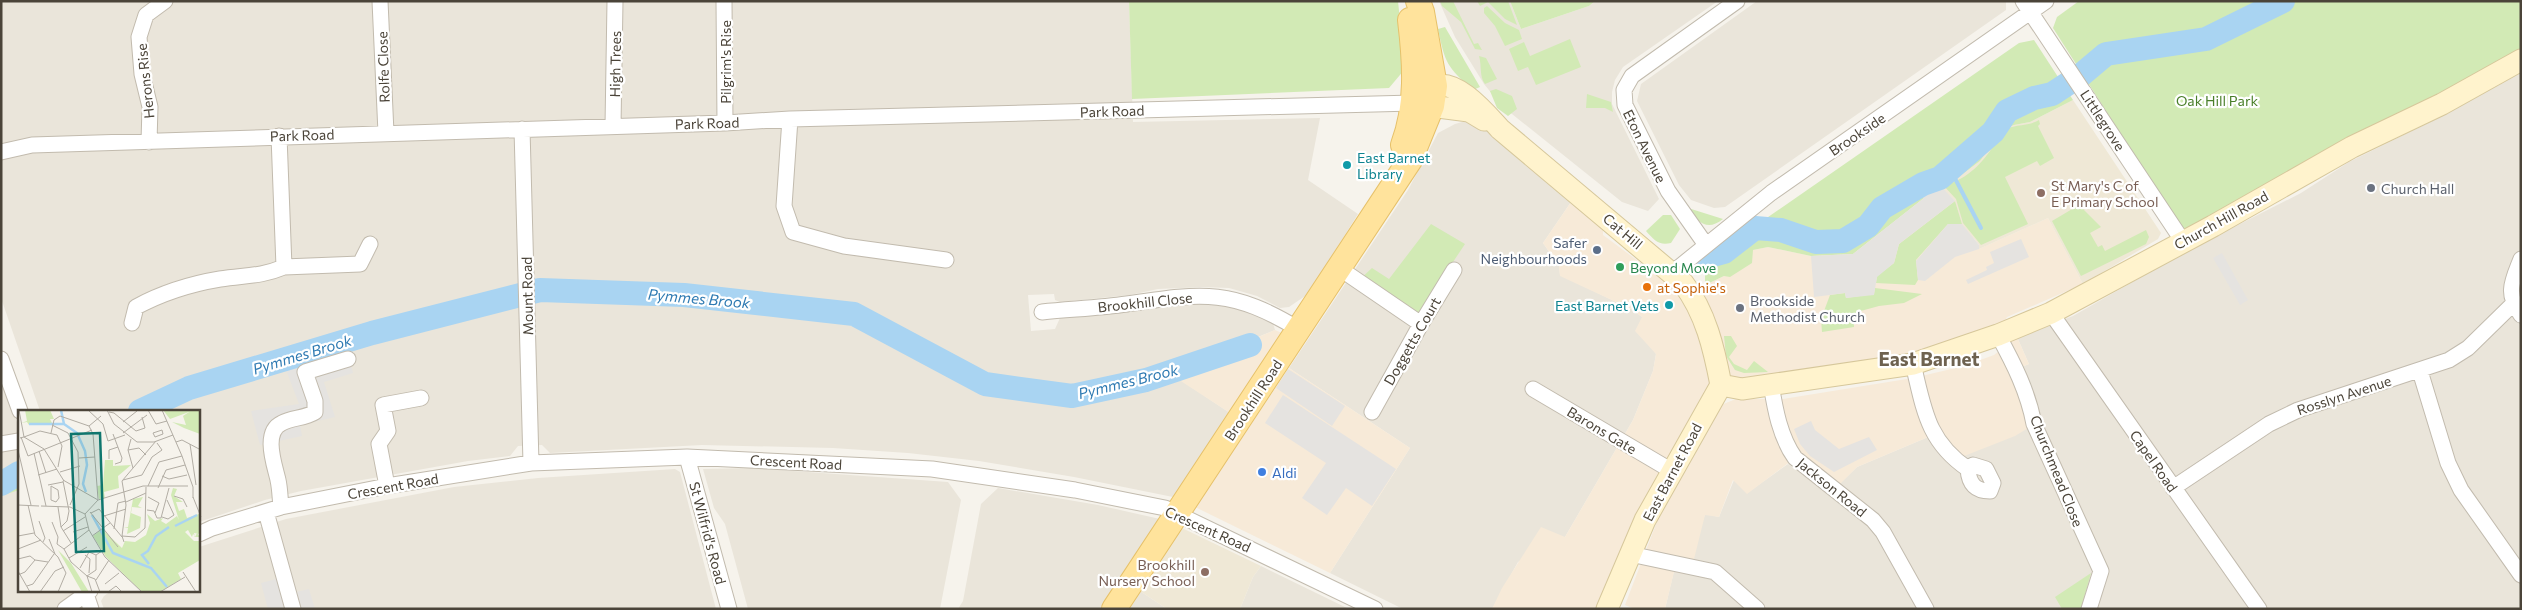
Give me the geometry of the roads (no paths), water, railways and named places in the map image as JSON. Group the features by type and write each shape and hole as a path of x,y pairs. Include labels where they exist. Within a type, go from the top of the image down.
{"main road":[{"path":"1408,1 1413,49 1426,99"},
{"path":"1418,1 1422,12 1426,99"},
{"name":"Brookhill Road","path":"1114,609 1300,330 1389,190 1426,99"}],"street":[{"name":"Herons Rise","path":"149,142 150,107 142,74 140,37 146,15 165,1"},
{"name":"Rolfe Close","path":"380,1 386,133"},
{"name":"High Trees","path":"613,126 616,1"},
{"name":"Pilgrim's Rise","path":"724,1 725,123"},
{"name":"Eton Avenue","path":"1690,258 1664,185 1625,105 1624,90 1632,76 1737,1"},
{"name":"Brookside","path":"1690,258 1771,192 1876,122 2026,7 2046,1"},
{"name":"Littlegrove","path":"2026,7 2084,90 2182,240"},
{"name":"Church Hill Road","path":"1771,384 1913,364 1998,335 2051,312 2182,240 2213,226 2352,147 2442,104 2521,60"},
{"name":"Cat Hill","path":"1426,99 1453,88 1461,92 1474,102 1500,129 1607,218 1690,258 1693,296 1706,324 1721,385"},
{"name":"Park Road","path":"1,152 32,145 1426,99"},
{"path":"790,119 784,206 792,232 844,246 946,260"},
{"name":"Mount Road","path":"522,129 531,463"},
{"path":"279,136 284,267"},
{"path":"132,323 136,307 160,294 220,279 265,275 284,267 360,264 370,244"},
{"path":"2517,310 2512,283 2521,259"},
{"path":"1339,268 1421,324"},
{"name":"Doggetts Court","path":"1372,412 1421,324 1454,270"},
{"name":"Brookhill Close","path":"1042,312 1125,304 1166,297 1219,296 1257,306 1300,330"},
{"name":"Rosslyn Avenue","path":"2173,488 2269,424 2285,416 2449,360 2468,348 2504,310 2517,310"},
{"name":"Capel Road","path":"2051,312 2258,609"},
{"name":"Churchmead Close","path":"1998,335 2019,374 2031,406 2034,424 2100,571 2089,609"},
{"path":"1,359 20,410"},
{"path":"281,508 278,479 271,455 274,430 281,423 306,417 315,412 315,401 305,372 348,359"},
{"path":"1913,364 1932,434 1954,460 1968,469"},
{"path":"2420,371 2448,463 2462,490 2521,575"},
{"path":"1721,385 1742,389 1771,384"},
{"name":"Jackson Road","path":"1771,384 1775,410 1790,450 1795,458 1873,520 1882,532 1926,609"},
{"name":"East Barnet Road","path":"1607,609 1630,554 1672,471 1721,385"},
{"name":"Barons Gate","path":"1533,389 1672,471"},
{"path":"387,486 380,444 388,431 383,405 421,398"},
{"path":"1,444 18,441"},
{"name":"Crescent Road","path":"200,534 212,528 281,508 387,486 531,463 687,457 932,469 1075,490 1178,513 1375,609"},
{"name":"St Wilfrid's Road","path":"687,457 729,609"},
{"path":"266,512 293,609"},
{"path":"1630,554 1715,572 1757,609"},
{"path":"64,609 87,592 91,609"}],"waterway":[{"name":"Pymmes Brook","path":"1695,260 1724,252 1755,228 1781,230 1816,242 1843,241 1868,226 1882,208 1923,184 1940,178 1993,132 2007,111 2034,98 2052,94 2081,75 2106,54 2206,39 2283,1"},
{"path":"1950,169 1981,228"},
{"name":"Pymmes Brook","path":"142,410 189,388 372,333 540,290 684,295 854,314 985,384 1072,396 1146,380 1250,345"},
{"name":"Pymmes Brook","path":"1,484 18,474"}],"place":[{"name":"East Barnet Library","path":"1347,165"},
{"name":"Church Hall","path":"2371,188"},
{"name":"St Mary's C of E Primary School","path":"2041,193"},
{"name":"Safer Neighbourhoods","path":"1597,250"},
{"name":"Beyond Move","path":"1620,267"},
{"name":"at Sophie's","path":"1647,287"},
{"name":"East Barnet Vets","path":"1669,305"},
{"name":"Brookside Methodist Church","path":"1740,308"},
{"name":"Aldi","path":"1262,472"},
{"name":"Brookhill Nursery School","path":"1205,572"}],"district":[{"name":"East Barnet","path":"1929,358"}],"park label":[{"name":"Oak Hill Park","path":"2217,100"}]}
